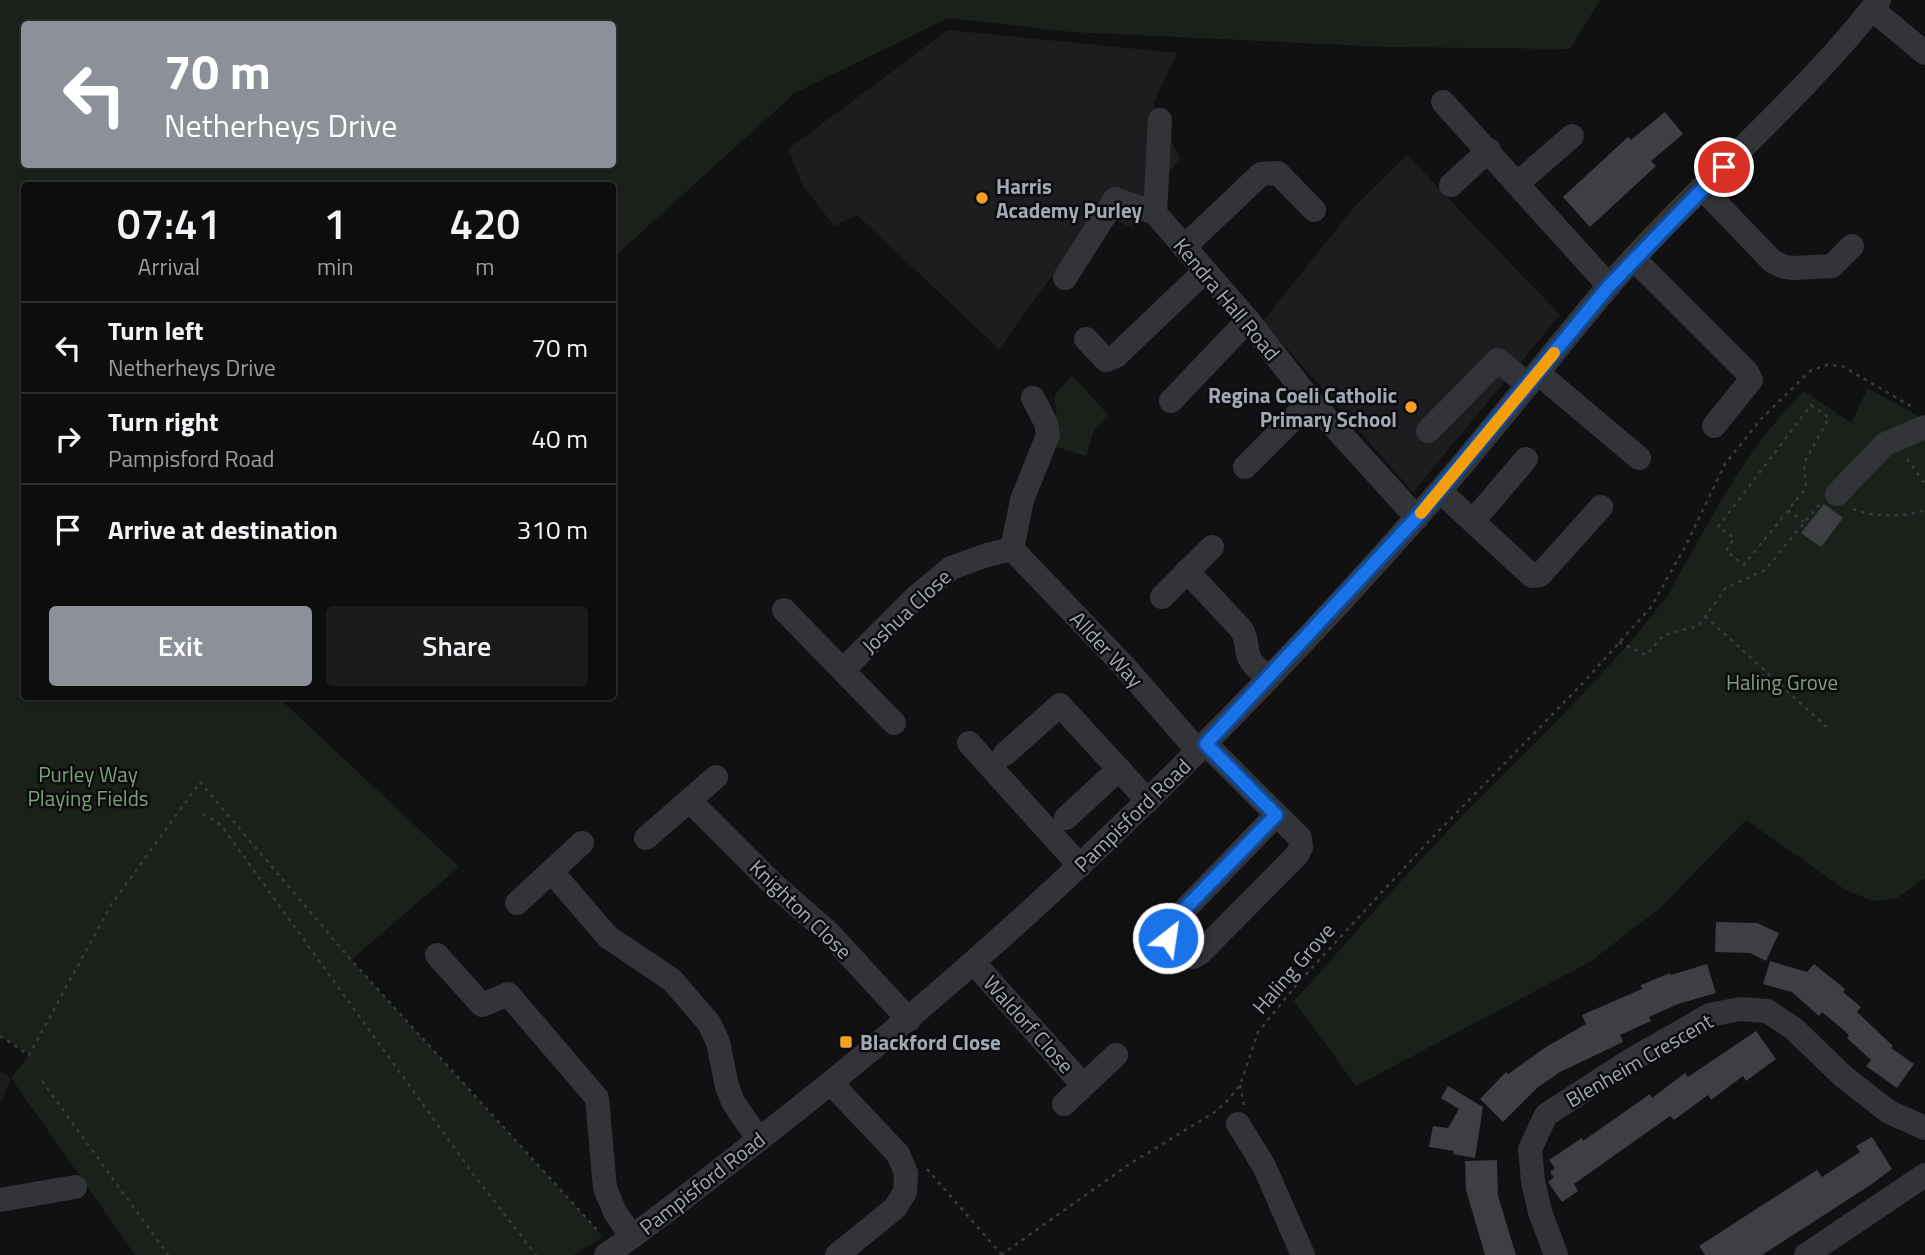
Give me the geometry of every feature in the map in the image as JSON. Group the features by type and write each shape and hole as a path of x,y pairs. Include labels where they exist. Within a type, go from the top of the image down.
{"street":[{"path":"1876,5 1925,53"},
{"name":"Pampisford Road","path":"617,1247 759,1140 909,1020 1080,866 1202,748 1440,491 1609,286 1802,88 1876,5"},
{"path":"1443,102 1609,286"},
{"path":"1065,278 1115,199 1154,213 1160,120"},
{"path":"1518,183 1572,136"},
{"path":"1451,185 1489,150"},
{"path":"1184,247 1261,174 1278,173 1314,210"},
{"path":"1703,189 1773,262 1785,267 1820,268 1832,265 1852,246"},
{"name":"Kendra Hall Road","path":"1154,213 1248,320 1311,401 1417,517"},
{"path":"1634,259 1747,372 1751,380 1714,426"},
{"path":"1086,339 1106,360 1116,356 1205,271"},
{"path":"1171,401 1248,320"},
{"path":"1428,431 1498,360 1533,379 1639,457"},
{"path":"1012,549 1022,500 1048,435 1046,422 1032,398"},
{"path":"1245,467 1311,401"},
{"path":"1837,494 1885,444 1919,418"},
{"path":"1473,522 1526,459"},
{"path":"1440,491 1532,576 1540,575 1601,507"},
{"path":"1162,597 1212,547"},
{"name":"Joshua Close","path":"844,669 916,597 950,568 1012,549"},
{"name":"Allder Way","path":"1012,549 1202,748 1276,815 1300,838 1301,847 1297,855 1200,953 1189,957 1182,954 1168,938 1170,925 1276,815"},
{"path":"1187,571 1241,629 1247,637 1248,654 1252,662 1269,678"},
{"name":"Joshua Close","path":"784,610 894,723"},
{"path":"1005,754 1060,705 1148,801"},
{"path":"969,743 1080,866"},
{"path":"1066,818 1119,769"},
{"path":"646,838 716,777"},
{"name":"Knighton Close","path":"690,800 772,883 829,933 909,1020"},
{"path":"517,903 582,843"},
{"path":"552,872 608,937 672,980 709,1024 718,1042 733,1102 759,1140"},
{"path":"437,955 482,1005 508,994 597,1098 604,1188 615,1212 617,1247"},
{"name":"Waldorf Close","path":"974,963 1083,1085"},
{"name":"Blenheim Crescent","path":"1556,1255 1540,1212 1530,1149 1546,1115 1626,1063 1710,1015 1740,1009 1767,1011 1793,1028 1843,1077 1889,1112 1925,1128"},
{"name":"Waldorf Close","path":"1064,1104 1115,1055"},
{"path":"831,1083 898,1154 906,1173 905,1192 895,1208 837,1255"},
{"path":"1238,1124 1264,1166 1303,1255"},
{"path":"1806,1255 1925,1175"},
{"path":"0,1200 75,1187"}],"path":[{"name":"Haling Grove","path":"1001,1255 1128,1164 1215,1112 1240,1085 1258,1032 1298,983 1430,840 1583,683 1651,607 1686,545 1725,464 1761,419 1810,371 1827,365 1842,366 1919,418"},
{"path":"1811,405 1829,418 1804,463 1805,488 1788,510 1744,565 1726,551 1734,538 1718,527 1811,405"},
{"path":"1885,444 1908,460 1925,484"},
{"path":"1619,642 1646,655 1664,635 1698,626 1726,587 1765,570 1827,495 1837,494 1849,507 1866,514 1915,514 1925,510"},
{"path":"1788,510 1804,522"},
{"path":"1706,616 1830,731"},
{"path":"0,1036 29,1055 111,905 200,782 351,960 617,1247"},
{"path":"203,814 221,825 474,1175 536,1255"},
{"path":"42,1081 168,1255"},
{"path":"926,1168 1001,1255"}],"shaded area":[{"name":"Harris Academy Purley","path":"948,30 1177,53 1153,104 1180,158 1131,228 1099,211 999,349 857,215 834,226 803,186 788,149"},
{"name":"Regina Coeli Catholic Primary School","path":"1407,155 1560,315 1413,492 1263,321 1356,205"},
{"path":"0,1070 11,1078 0,1105"}],"green space":[{"name":"Purley Way Playing Fields","path":"0,0 1600,0 1570,49 1386,47 1071,32 948,18 795,93 616,255 616,182 21,182 21,700 281,700 459,867 351,960 603,1237 574,1255 135,1255 11,1078 29,1055 0,1036"},
{"path":"1072,375 1109,416 1094,430 1086,456 1056,447 1058,426 1054,396"},
{"name":"Haling Grove","path":"1868,388 1925,420 1925,878 1897,898 1873,901 1847,891 1746,820 1661,907 1590,962 1356,1086 1294,1001 1424,856 1572,705 1646,623 1668,595 1729,488 1763,437 1783,413 1804,391 1851,423"}],"building":[{"path":"1665,112 1683,134 1651,161 1656,166 1590,227 1563,197 1628,137 1631,140"},
{"path":"1824,504 1843,518 1821,547 1801,533"},
{"path":"1716,922 1757,923 1779,933 1766,961 1750,953 1715,952"},
{"path":"1770,961 1807,972 1814,964 1845,989 1843,992 1861,1007 1857,1012 1893,1046 1891,1048 1914,1064 1897,1088 1866,1066 1871,1060 1847,1038 1849,1036 1846,1032 1822,1012 1819,1016 1792,992 1763,984"},
{"path":"1707,964 1716,993 1678,1004 1649,1017 1651,1021 1620,1035 1623,1042 1560,1072 1537,1088 1503,1122 1480,1099 1506,1072 1508,1074 1546,1047 1586,1024 1582,1015 1642,989 1641,985 1670,973 1671,975"},
{"path":"1756,1031 1776,1059 1746,1081 1743,1076 1711,1100 1708,1095 1674,1120 1670,1116 1574,1184 1578,1191 1562,1202 1548,1182 1554,1177 1550,1172 1555,1168 1549,1160 1582,1138 1583,1141 1650,1094 1652,1098 1685,1073 1688,1077"},
{"path":"1448,1086 1483,1107 1475,1158 1429,1147 1433,1126 1448,1128 1459,1109 1441,1098"},
{"path":"1872,1137 1892,1169 1872,1184 1762,1255 1705,1255 1699,1246 1817,1170 1822,1177 1860,1152 1856,1146"},
{"path":"1497,1160 1498,1196 1516,1255 1485,1255 1466,1190 1465,1161"}],"slow traffic":[{"path":"1421,513 1554,353"}],"place":[{"name":"Harris Academy Purley","path":"982,198"},
{"name":"Regina Coeli Catholic Primary School","path":"1411,407"},
{"name":"Blackford Close","path":"846,1042"}],"route":[{"path":"1168,938 1167,931 1172,922 1276,815 1206,744 1417,517 1609,286 1724,167"}]}
